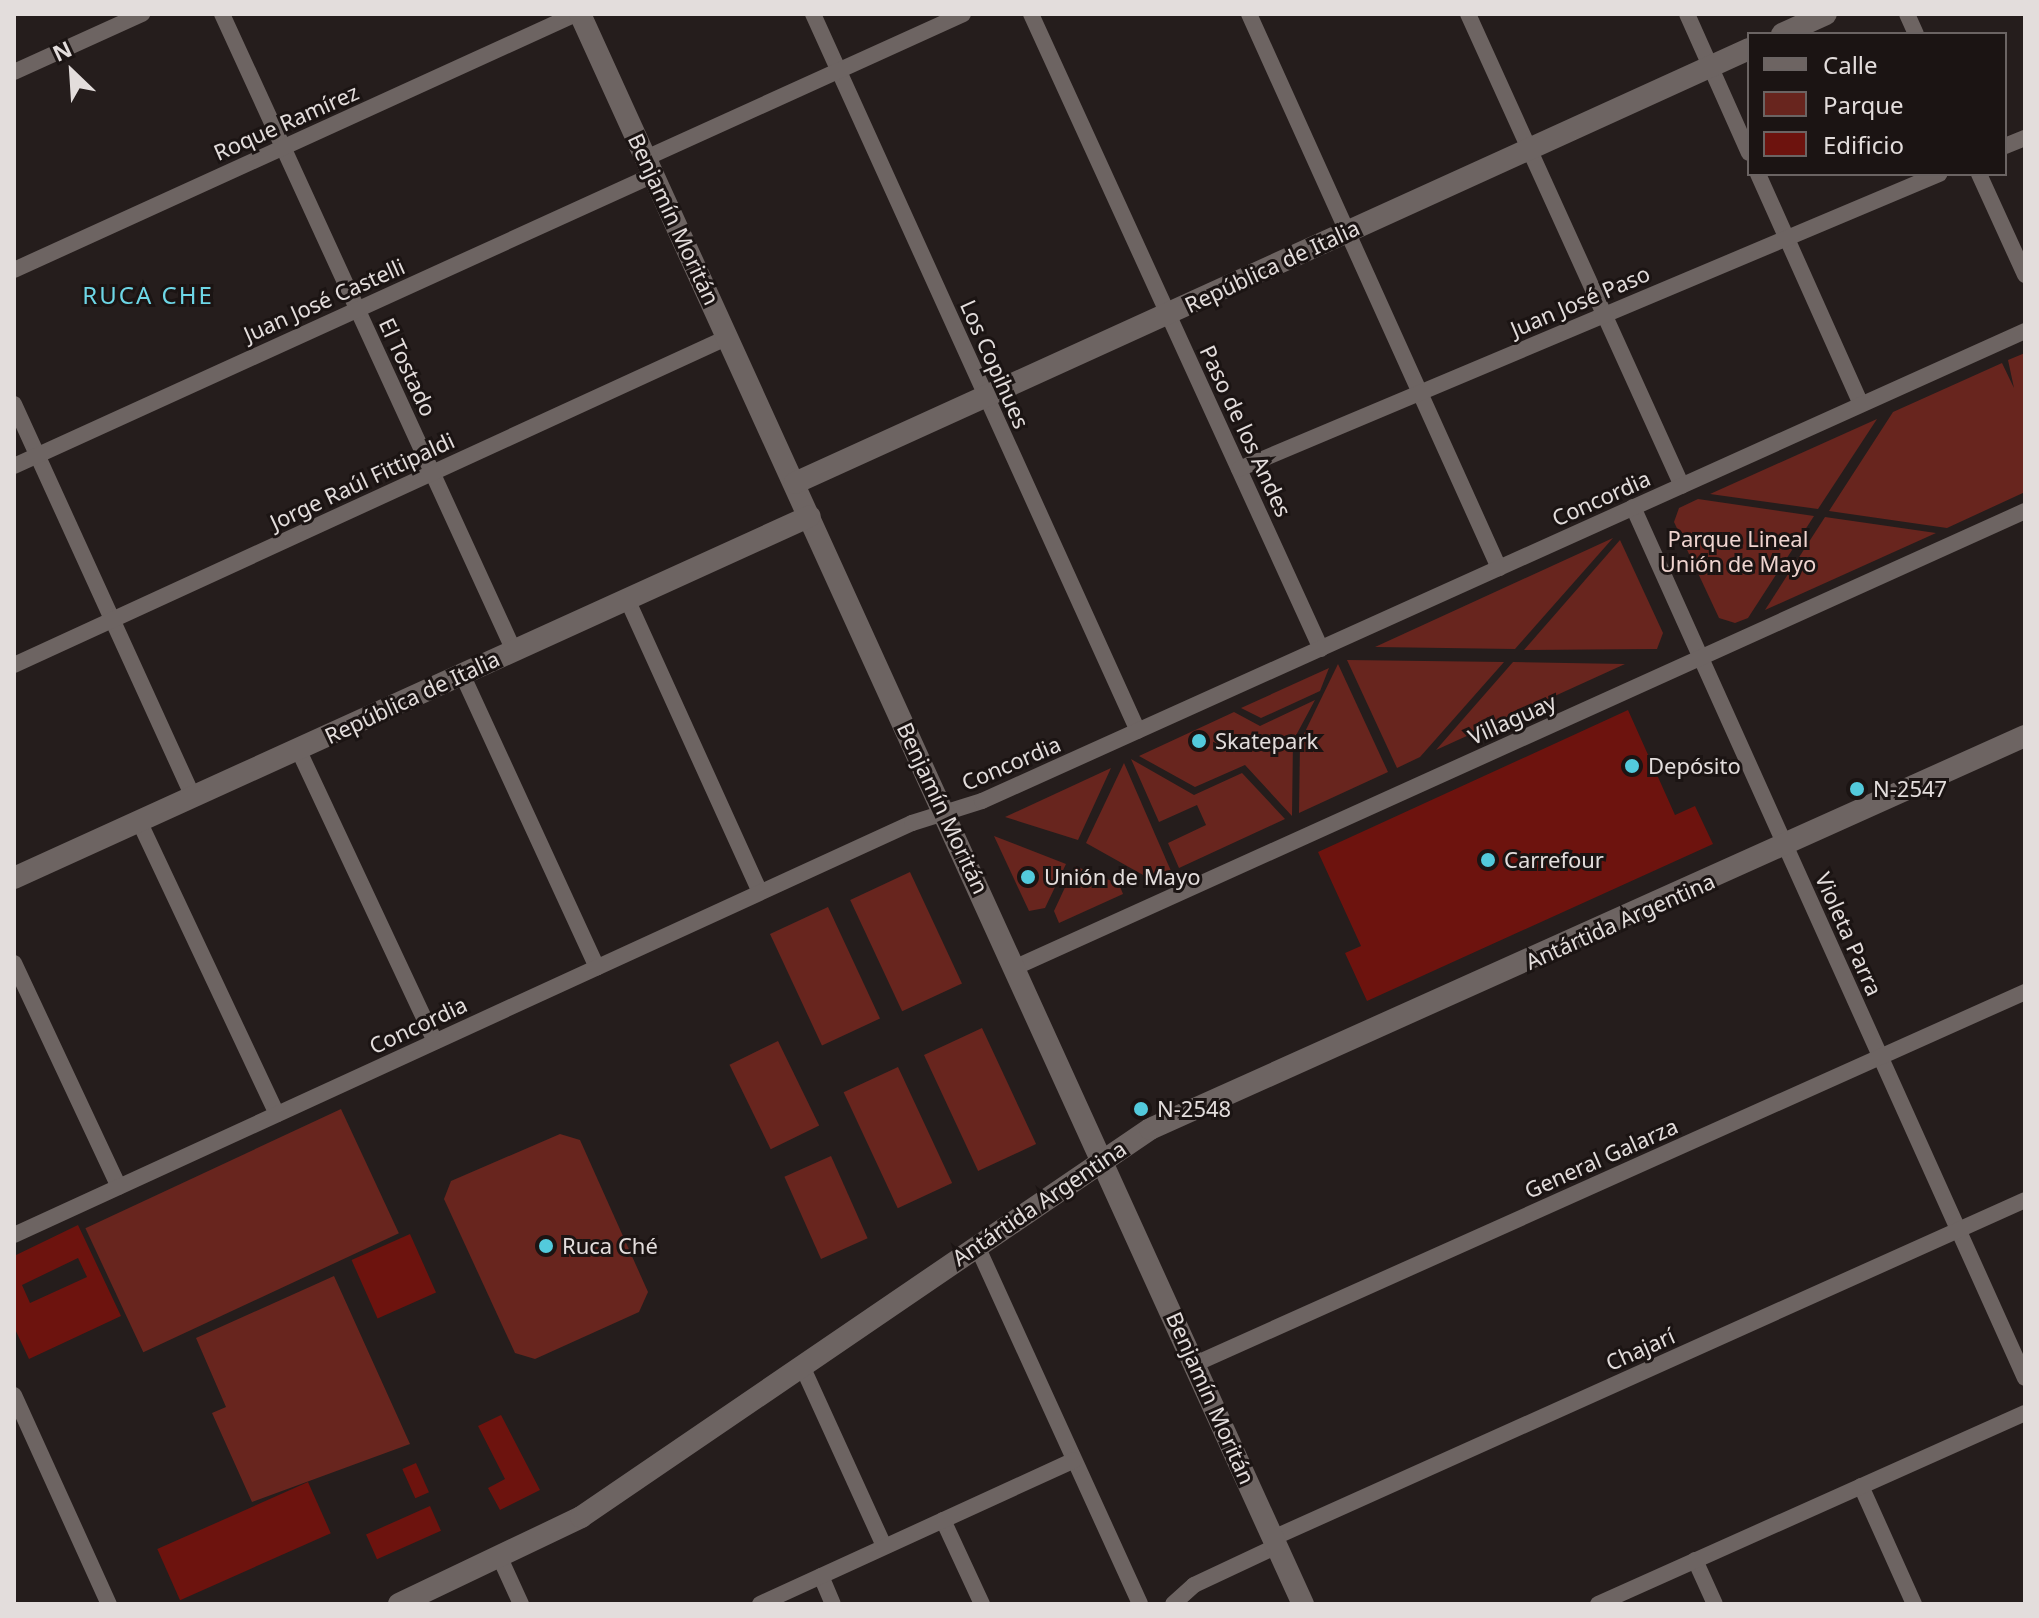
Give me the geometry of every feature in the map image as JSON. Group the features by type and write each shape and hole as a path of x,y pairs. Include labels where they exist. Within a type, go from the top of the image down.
{"street":[{"path":"14,72 142,14"},
{"name":"El Tostado","path":"222,14 514,651"},
{"name":"Roque Ramírez","path":"14,270 578,14"},
{"name":"Benjamín Moritán","path":"578,14 1104,1158 1303,1604"},
{"name":"Los Copihues","path":"813,14 1138,731"},
{"name":"Juan José Castelli","path":"14,466 357,309 838,71 963,14"},
{"name":"Paso de los Andes","path":"1031,14 1321,649"},
{"path":"1249,14 1499,568"},
{"path":"1468,14 1682,486"},
{"path":"1687,14 1747,149"},
{"path":"1786,32 1826,14"},
{"name":"República de Italia","path":"795,483 1747,50"},
{"path":"1759,176 1861,404"},
{"name":"Juan José Paso","path":"1239,469 1934,176"},
{"path":"1980,176 2025,275"},
{"name":"Concordia","path":"14,1235 760,892 1138,731 2025,331"},
{"name":"Jorge Raúl Fittipaldi","path":"14,665 728,337"},
{"path":"14,404 193,797"},
{"name":"Violeta Parra","path":"1633,507 2025,1378"},
{"name":"Villaguay","path":"1016,967 2025,511"},
{"name":"República de Italia","path":"14,878 810,516"},
{"path":"627,599 760,892"},
{"path":"462,674 597,967"},
{"name":"Antártida Argentina","path":"399,1604 581,1517 1104,1158 1169,1119 1786,847 2025,736"},
{"path":"298,749 435,1042"},
{"path":"139,821 277,1114"},
{"path":"14,963 119,1187"},
{"name":"General Galarza","path":"1195,1364 2025,992"},
{"name":"Chajarí","path":"1173,1604 1194,1585 1275,1542 2025,1200"},
{"path":"977,1246 1140,1604"},
{"path":"802,1366 884,1546"},
{"path":"14,1395 109,1604"},
{"path":"1598,1604 2025,1413"},
{"path":"760,1604 1074,1460"},
{"path":"1861,1486 1914,1604"},
{"path":"943,1520 982,1604"},
{"path":"500,1558 521,1604"},
{"path":"1695,1560 1715,1604"},
{"path":"821,1576 833,1604"}],"green space":[{"name":"Parque Lineal Unión de Mayo","path":"2025,353 2025,492 1947,528 1829,511 1893,412 2002,363 2014,388 2008,360"},
{"name":"Parque Lineal Unión de Mayo","path":"1877,419 1818,509 1710,494"},
{"name":"Parque Lineal Unión de Mayo","path":"1698,499 1814,516 1748,618 1735,623 1719,618 1674,522 1679,508"},
{"name":"Parque Lineal Unión de Mayo","path":"1825,517 1936,533 1765,610"},
{"name":"Parque Lineal Unión de Mayo","path":"1613,538 1515,649 1375,647"},
{"name":"Parque Lineal Unión de Mayo","path":"1620,540 1663,633 1657,649 1524,650"},
{"path":"1347,660 1504,662 1420,757 1397,768"},
{"path":"1513,662 1625,664 1436,750"},
{"path":"1338,664 1388,772 1299,813 1300,742"},
{"path":"1329,668 1320,691 1261,718 1241,708"},
{"path":"1315,700 1293,741 1292,816 1245,765 1195,787 1139,756 1234,712 1260,726"},
{"path":"1131,759 1194,795 1242,773 1285,819 1179,868 1168,843 1206,825 1197,805 1159,822"},
{"path":"1124,763 1171,871 1152,880 1086,843"},
{"path":"1111,768 1078,840 1005,817"},
{"path":"994,836 1066,864 1045,908 1029,911"},
{"path":"1075,866 1119,884 1123,894 1059,923 1054,911"},
{"path":"910,872 962,983 902,1011 850,900"},
{"path":"828,907 880,1018 822,1046 770,934"},
{"path":"982,1028 1036,1144 978,1171 924,1055"},
{"path":"778,1041 819,1125 771,1149 729,1065"},
{"path":"898,1067 952,1183 898,1208 844,1092"},
{"path":"341,1109 399,1233 143,1352 85,1228"},
{"name":"Ruca Ché","path":"560,1134 580,1140 648,1292 639,1312 535,1359 515,1353 444,1199 451,1181"},
{"path":"831,1156 868,1238 821,1259 784,1177"},
{"path":"334,1276 410,1444 252,1502 212,1413 226,1407 196,1338"}],"building":[{"name":"Carrefour","path":"1628,710 1675,815 1695,806 1713,844 1367,1001 1345,953 1361,946 1318,852"},
{"path":"78,1225 121,1316 29,1359 14,1327 14,1256","holes":["78,1258 87,1277 30,1303 22,1285"]},
{"path":"410,1234 436,1292 378,1318 352,1260"},
{"path":"501,1415 540,1490 500,1510 488,1488 505,1479 478,1426"},
{"path":"416,1463 429,1492 415,1498 402,1469"},
{"path":"308,1482 331,1533 180,1600 157,1549"},
{"path":"430,1506 441,1531 377,1559 366,1534"}],"place":[{"name":"Skatepark","path":"1199,741"},
{"name":"Depósito","path":"1632,766"},
{"name":"N-2547","path":"1857,789"},
{"name":"Carrefour","path":"1488,860"},
{"name":"Unión de Mayo","path":"1028,877"},
{"name":"N-2548","path":"1141,1109"},
{"name":"Ruca Ché","path":"546,1246"}],"district":[{"name":"RUCA CHE","path":"148,295"}]}
